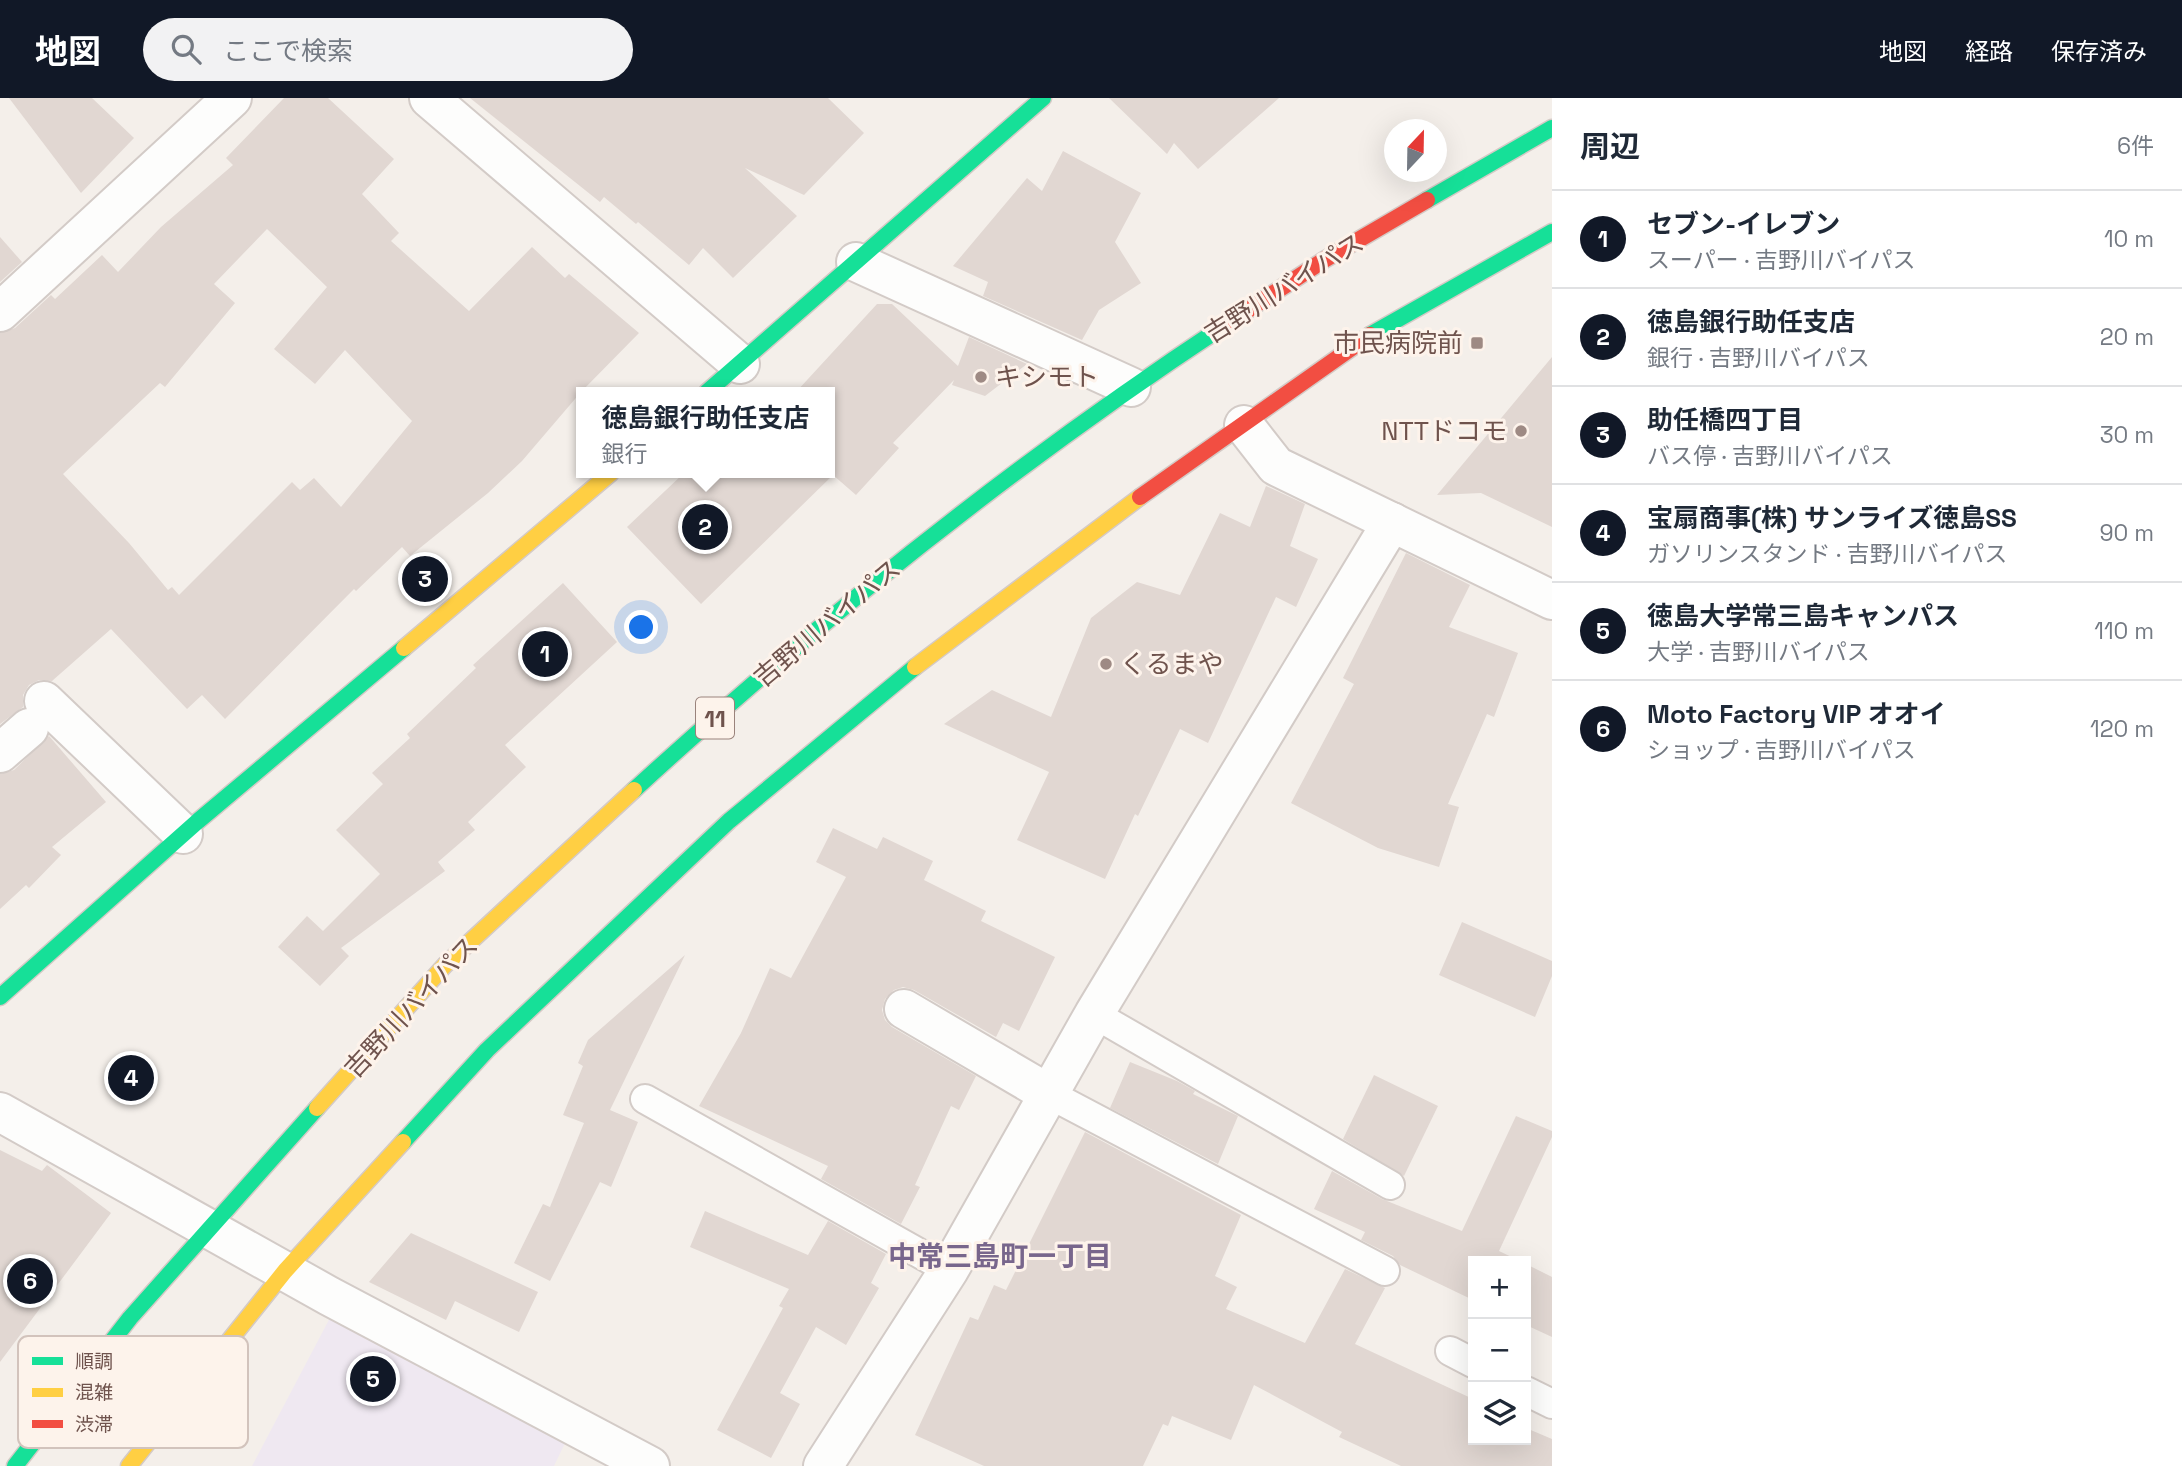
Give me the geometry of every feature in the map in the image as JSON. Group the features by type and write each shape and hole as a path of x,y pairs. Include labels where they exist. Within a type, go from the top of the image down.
{"main road":[{"path":"713,387 1043,98"},
{"name":"吉野川バイパス","path":"116,1336 208,1228 445,965 669,758 893,565 1131,387 1324,260 1552,128"},
{"path":"233,1336 285,1271 487,1050 729,821 951,637 1192,458 1244,425 1355,344 1552,232"},
{"path":"0,997 183,834 605,478"},
{"name":"吉野川バイパス","path":"15,1466 29,1448"},
{"path":"129,1466 143,1448"}],"street":[{"path":"0,312 232,98"},
{"path":"429,98 740,364"},
{"path":"856,262 1131,387"},
{"path":"1244,425 1276,466 1552,600"},
{"path":"824,1466 949,1270 1094,1014 1392,522"},
{"path":"0,753 36,714 183,834"},
{"path":"904,1009 1049,1094"},
{"path":"0,1112 285,1271 650,1466"}],"lane":[{"path":"1094,1014 1390,1185"},
{"path":"1049,1094 1385,1271"},
{"path":"645,1099 949,1270"},
{"path":"1531,1394 1552,1404"}],"shaded area":[{"path":"331,1316 566,1441 554,1466 252,1466"}],"building":[{"path":"9,98 92,98 134,138 81,193"},
{"path":"284,98 328,98 394,159 362,194 399,233 391,241 469,311 532,247 565,278 569,274 639,333 586,387 576,387 576,398 522,461 488,493 410,556 402,547 356,591 354,589 225,719 202,695 187,709 111,629 52,681 39,680 29,685 23,695 23,707 0,724 0,333 15,328 51,295 55,299 102,255 118,272 161,227 233,165 226,158","holes":["267,229 327,287 274,349 315,384 345,350 412,421 341,507 314,478 300,490 292,482 179,595 172,587 168,590 129,543 63,474 160,383 165,387 235,303 214,284"]},
{"path":"470,98 828,98 864,133 804,195 745,168 797,216 733,278 703,248 689,265 604,197 600,202"},
{"path":"1109,98 1279,98 1198,169 1174,143 1167,154"},
{"path":"1063,151 1141,193 1115,242 1141,283 1099,310 1082,340 983,296 988,282 953,266 1027,178 1042,191"},
{"path":"0,237 22,262 0,282"},
{"path":"877,304 892,304 958,366 969,337 1027,364 985,396 952,385 954,380 893,443 899,448 856,495 835,477 835,387 801,387"},
{"name":"NTTドコモ","path":"1552,357 1552,527 1481,493 1437,495"},
{"path":"679,478 830,478 701,604 627,527"},
{"path":"1266,486 1305,504 1290,546 1318,559 1296,607 1276,597 1208,743 1180,729 1138,816 1135,814 1105,879 1017,840 1049,772 944,724 992,690 1051,717 1091,618 1137,582 1180,595 1220,513 1250,527"},
{"path":"1406,553 1470,585 1449,627 1518,653 1494,717 1487,714 1448,804 1459,807 1439,867 1378,848 1291,803 1354,684 1343,678"},
{"path":"563,583 617,642 505,745 526,767 468,822 475,830 438,862 445,871 341,948 349,956 320,986 278,947 307,916 323,931 380,874 336,830 383,784 372,773 410,738 407,734 476,668 473,665"},
{"path":"49,736 106,802 52,847 61,855 29,888 26,885 0,909 0,774 14,770"},
{"path":"833,828 877,849 883,837 933,861 924,880 986,911 981,921 1055,957 1019,1031 1003,1023 996,1037 914,990 903,987 894,990 885,999 882,1010 885,1020 892,1027 976,1076 959,1110 951,1106 915,1185 920,1187 901,1224 821,1179 828,1166 699,1106 741,1033 770,968 791,978 846,877 816,862"},
{"path":"1462,922 1552,961 1552,976 1535,1017 1439,975"},
{"path":"685,955 610,1110 638,1122 611,1187 600,1182 550,1281 514,1263 543,1204 550,1207 584,1123 563,1115 583,1066 578,1063 588,1040"},
{"path":"1130,1062 1177,1081 1195,1091 1193,1094 1238,1116 1218,1164 1110,1108"},
{"path":"1374,1075 1438,1106 1404,1176 1343,1139"},
{"path":"1516,1116 1552,1131 1552,1137 1499,1251 1510,1256 1468,1256 1468,1298 1400,1265 1393,1256 1361,1240 1365,1232 1314,1209 1332,1171 1382,1199 1462,1231"},
{"path":"1085,1132 1241,1215 1215,1276 1237,1287 1226,1309 1305,1343 1345,1269 1385,1288 1355,1344 1468,1397 1468,1445 1531,1445 1531,1430 1552,1439 1552,1466 1401,1466 1339,1437 1342,1432 1254,1385 1231,1440 1172,1416 1168,1426 1163,1424 1143,1466 984,1466 915,1435 970,1317 978,1320 994,1285 1006,1290"},
{"path":"0,1150 42,1171 47,1165 111,1213 0,1362"},
{"path":"705,1211 808,1255 828,1221 886,1254 871,1283 879,1288 846,1345 816,1327 780,1393 800,1404 771,1458 717,1430 783,1308 779,1306 789,1289 690,1247"},
{"path":"411,1233 538,1292 519,1332 455,1301 446,1320 369,1282"},
{"path":"1531,1266 1552,1277 1552,1337 1531,1327"}],"traffic: fast":[{"path":"713,387 1043,98"},
{"path":"1427,200 1552,128"},
{"path":"1370,335 1552,232"},
{"path":"634,790 775,665 920,546 1070,432 1225,325"},
{"path":"0,997 198,821 404,648"},
{"path":"403,1142 487,1050 729,821 915,667"},
{"path":"116,1336 317,1108"},
{"path":"15,1466 29,1448"}],"traffic: slow":[{"path":"404,648 605,478"},
{"path":"915,667 1140,497"},
{"path":"317,1108 445,965 634,790"},
{"path":"233,1336 285,1271 403,1142"},
{"path":"129,1466 143,1448"}],"traffic: jam":[{"path":"1225,325 1324,260 1427,200"},
{"path":"1140,497 1370,335"}],"place":[{"name":"市民病院前","path":"1477,343"},
{"name":"キシモト","path":"981,377"},
{"name":"NTTドコモ","path":"1521,431"},
{"name":"徳島銀行助任支店","path":"705,527"},
{"name":"助任橋四丁目","path":"425,579"},
{"name":"セブン-イレブン","path":"545,654"},
{"name":"くるまや","path":"1106,664"},
{"name":"宝扇商事(株) サンライズ徳島SS","path":"131,1078"},
{"name":"Moto Factory VIP オオイ","path":"30,1281"},
{"name":"徳島大学常三島キャンパス","path":"373,1379"}],"district":[{"name":"中常三島町一丁目","path":"1000,1256"}]}
